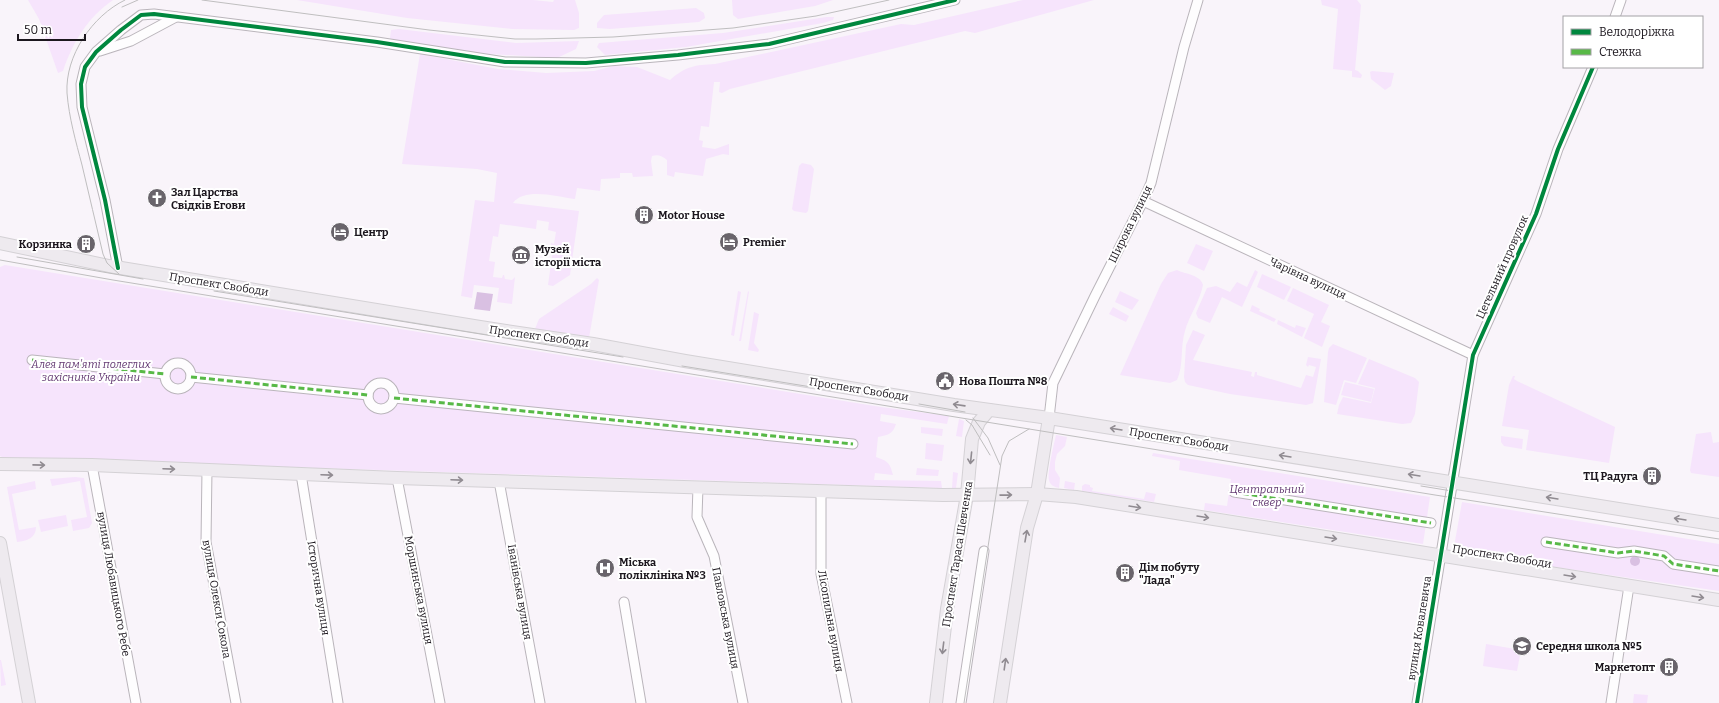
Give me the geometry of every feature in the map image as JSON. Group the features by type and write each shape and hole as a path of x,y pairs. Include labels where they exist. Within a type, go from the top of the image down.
{"main road":[{"name":"Проспект Свободи","path":"0,243 118,268 989,410 1050,418 1452,481 1719,525"},
{"name":"Проспект Тараса Шевченка","path":"936,703 948,609 967,495 972,439 979,422 989,410"},
{"path":"1000,703 1027,528 1037,494 1050,418"},
{"name":"Проспект Свободи","path":"0,464 92,465 397,478 967,495 1037,494 1076,497 1719,600"},
{"path":"0,543 29,703"}],"street":[{"path":"118,268 82,107 81,84 85,67 96,52 141,15 154,14 377,42 505,62 586,63 678,55 769,44 955,0"},
{"name":"Широка вулиця","path":"1050,418 1053,383 1151,183 1184,47 1198,0"},
{"path":"1615,16 1621,0"},
{"path":"96,52 131,42 176,17"},
{"name":"Цегельний провулок","path":"1452,481 1473,355 1536,214 1558,149 1593,68"},
{"name":"Чарівна вулиця","path":"1143,201 1473,355"},
{"path":"32,360 164,374"},
{"path":"179,362 188,368 191,377 186,386 176,389 167,384 164,374 169,365 179,362"},
{"path":"191,377 368,395"},
{"path":"383,383 392,388 394,398 389,407 380,410 371,405 368,395 373,386 383,383"},
{"path":"394,398 853,444"},
{"name":"вулиця Любавицького Ребе","path":"92,465 136,703"},
{"name":"вулиця Олекси Сокола","path":"207,470 206,542 236,703"},
{"name":"Історична вулиця","path":"301,474 338,703"},
{"name":"Моршинська вулиця","path":"397,478 440,703"},
{"name":"Іванівська вулиця","path":"499,481 540,703"},
{"name":"вулиця Ковалевича","path":"1417,703 1452,481"},
{"name":"Павловська вулиця","path":"698,487 697,517 714,556 743,703"},
{"name":"Лісопильна вулиця","path":"821,491 821,574 846,703"},
{"path":"1234,492 1431,524"},
{"path":"1546,542 1618,553 1634,551 1664,556 1673,564 1719,571"},
{"path":"961,703 984,551"},
{"path":"1611,703 1629,586"},
{"path":"624,602 641,703"}],"green space":[{"path":"28,0 113,0 88,23 71,50 63,71 58,73 39,19"},
{"path":"297,0 533,0 553,2 554,0 575,0 579,13 579,28 574,30 512,29 407,18"},
{"path":"732,0 833,0 815,6 738,19 733,15"},
{"path":"1023,0 1094,0 975,33 965,31 730,89 722,93 719,92 720,82 714,82 709,127 701,126 699,140 703,141 702,147 715,149 729,144 729,155 723,154 706,159 703,176 675,172 674,177 667,175 667,160 663,157 654,155 652,156 651,161 653,176 633,177 632,173 620,173 620,178 601,179 600,191 577,188 575,199 542,194 525,195 518,198 513,203 579,211 570,275 553,286 548,285 553,250 566,252 567,248 551,246 551,243 554,244 556,232 548,230 549,222 537,220 536,229 500,224 498,237 493,236 489,261 495,262 493,277 502,278 504,275 505,279 512,280 515,277 512,304 497,302 499,288 474,285 472,298 461,296 475,200 494,202 497,173 477,169 402,164 420,54 498,69 546,73 594,71 614,66 637,67 670,80 691,67 715,64 901,24 914,25"},
{"path":"1321,0 1357,0 1361,5 1355,70 1362,75 1361,78 1352,77 1352,71 1333,69 1338,9 1322,5"},
{"path":"696,8 704,13 705,18 699,22 610,29 597,28 597,23 604,15"},
{"path":"834,17 833,20 823,23 686,47 605,55 597,47 599,43 723,33"},
{"path":"399,29 516,43 579,41 576,49 557,58 472,53 391,41 391,30"},
{"path":"1370,72 1394,73 1391,86 1385,90 1371,79"},
{"path":"802,163 811,165 814,169 808,211 806,213 794,211 792,209 799,166"},
{"path":"1196,244 1213,251 1204,271 1187,263"},
{"name":"Алея пам'яті полеглих захісників України","path":"5,265 881,407 949,416 947,424 881,414 880,421 896,424 890,434 878,437 876,457 888,463 891,467 893,475 875,473 874,480 941,481 942,488 4,458 0,456 0,267"},
{"path":"1177,270 1196,277 1202,282 1203,285 1185,331 1177,380 1170,383 1120,375 1161,284 1168,273"},
{"path":"1255,270 1258,272 1242,307 1222,297 1210,323 1198,318 1196,313 1207,288 1216,286 1230,292 1237,282 1247,287"},
{"path":"1262,274 1291,287 1284,300 1257,287"},
{"path":"597,278 599,280 589,338 535,329 539,319 591,284"},
{"path":"1293,288 1329,305 1321,322 1330,326 1322,347 1304,338 1314,314 1287,301"},
{"path":"738,291 741,292 734,336 731,335"},
{"path":"748,291 741,341 739,341"},
{"path":"1120,291 1139,300 1132,310 1115,302"},
{"path":"1252,305 1260,309 1259,311 1276,319 1274,322 1250,311"},
{"path":"1113,307 1129,316 1126,322 1109,314"},
{"path":"754,312 759,314 754,343 759,350 758,352 748,350"},
{"path":"1278,320 1295,328 1296,325 1306,328 1302,337 1277,324"},
{"path":"1193,330 1205,335 1193,360 1252,372 1251,376 1254,377 1255,372 1257,372 1257,375 1301,388 1306,375 1313,377 1316,367 1309,365 1308,367 1306,365 1308,357 1321,359 1313,403 1306,405 1230,394 1188,385 1185,382 1184,377 1186,345"},
{"path":"1333,344 1367,358 1356,383 1344,380 1336,405 1324,402 1328,352 1329,348"},
{"path":"1369,359 1415,378 1419,382 1415,414 1411,423 1402,424 1337,414 1343,397 1371,403 1375,388 1358,384"},
{"path":"1513,376 1515,376 1514,379 1517,381 1615,427 1609,463 1526,450 1529,430 1502,426 1509,385"},
{"path":"1345,382 1374,389 1371,402 1341,395"},
{"path":"959,419 964,421 962,437 956,436"},
{"path":"921,427 943,429 942,436 921,433"},
{"path":"1711,432 1713,443 1719,442 1719,477 1691,473 1690,470 1696,434"},
{"path":"1056,435 1067,437 1065,446 1057,454 1055,462 1055,470 1060,478 1059,488 1051,484 1049,476"},
{"path":"1501,436 1523,439 1522,449 1504,446 1501,442"},
{"path":"926,443 944,445 942,461 925,459"},
{"name":"Центральний сквер","path":"1153,453 1430,497 1423,544 1204,510 1205,503 1227,506 1231,479 1179,470 1180,461 1152,456"},
{"path":"917,468 939,470 938,476 916,475"},
{"path":"953,472 958,473 956,488 952,488"},
{"path":"75,477 84,478 92,523 89,528 73,531 71,520 87,517 80,481 52,486 50,479"},
{"path":"35,481 36,489 12,494 19,530 36,527 36,531 33,536 24,541 17,542 7,487"},
{"path":"1065,481 1075,483 1074,490 1064,488"},
{"path":"1085,484 1090,485 1090,487 1093,488 1092,491 1144,499 1146,492 1156,494 1154,502 1082,491 1082,486"},
{"path":"1462,502 1719,544 1719,591 1453,552"},
{"path":"66,515 68,526 41,532 38,520"},
{"path":"1486,644 1521,650 1517,671 1483,666"},
{"path":"0,660 6,685 1,686"},
{"path":"1634,694 1648,695 1647,703 1633,703"}],"shaded area":[{"path":"477,292 493,294 490,311 474,309"},
{"path":"1633,556 1637,556 1639,557 1639,565 1633,566 1630,563 1630,559"}],"tram line":[{"path":"119,274 107,263 103,254 73,130 67,93 71,65 83,39 102,16 125,0"},
{"path":"122,7 138,0"},
{"path":"202,0 429,30 515,39 613,37 733,28 816,16 889,0"},
{"path":"17,257 143,279"},
{"path":"0,260 113,280 1435,495 1719,539"},
{"path":"214,291 623,357"},
{"path":"682,366 830,390"},
{"path":"919,404 965,412"},
{"path":"973,418 988,438 1000,465"},
{"path":"966,420 972,425 990,455"},
{"path":"964,703 1002,456 1009,441 1029,429"},
{"path":"1421,486 1452,491"}],"marked path":[{"path":"32,360 165,374"},
{"path":"191,377 368,395"},
{"path":"394,398 853,444"},
{"path":"1234,492 1431,523"},
{"path":"1546,542 1618,553 1634,551 1664,556 1673,564 1719,571"}],"cycle path":[{"path":"118,268 105,200 82,107 81,84 85,67 96,52 141,15 154,14 377,42 505,62 586,63 678,55 769,44 955,0"},
{"path":"1417,703 1473,355 1536,214 1558,149 1593,68"}],"place":[{"name":"Зал Царства Свiдкiв Егови","path":"157,198"},
{"name":"Motor House","path":"644,215"},
{"name":"Центр","path":"340,232"},
{"name":"Premier","path":"729,242"},
{"name":"Корзинка","path":"86,244"},
{"name":"Музей історії міста","path":"521,255"},
{"name":"Нова Пошта №8","path":"945,381"},
{"name":"ТЦ Радуга","path":"1652,476"},
{"name":"Міська поліклініка №3","path":"605,568"},
{"name":"Дім побуту \"Лада\"","path":"1125,573"},
{"name":"Середня школа №5","path":"1522,646"},
{"name":"Маркетопт","path":"1669,667"}]}
